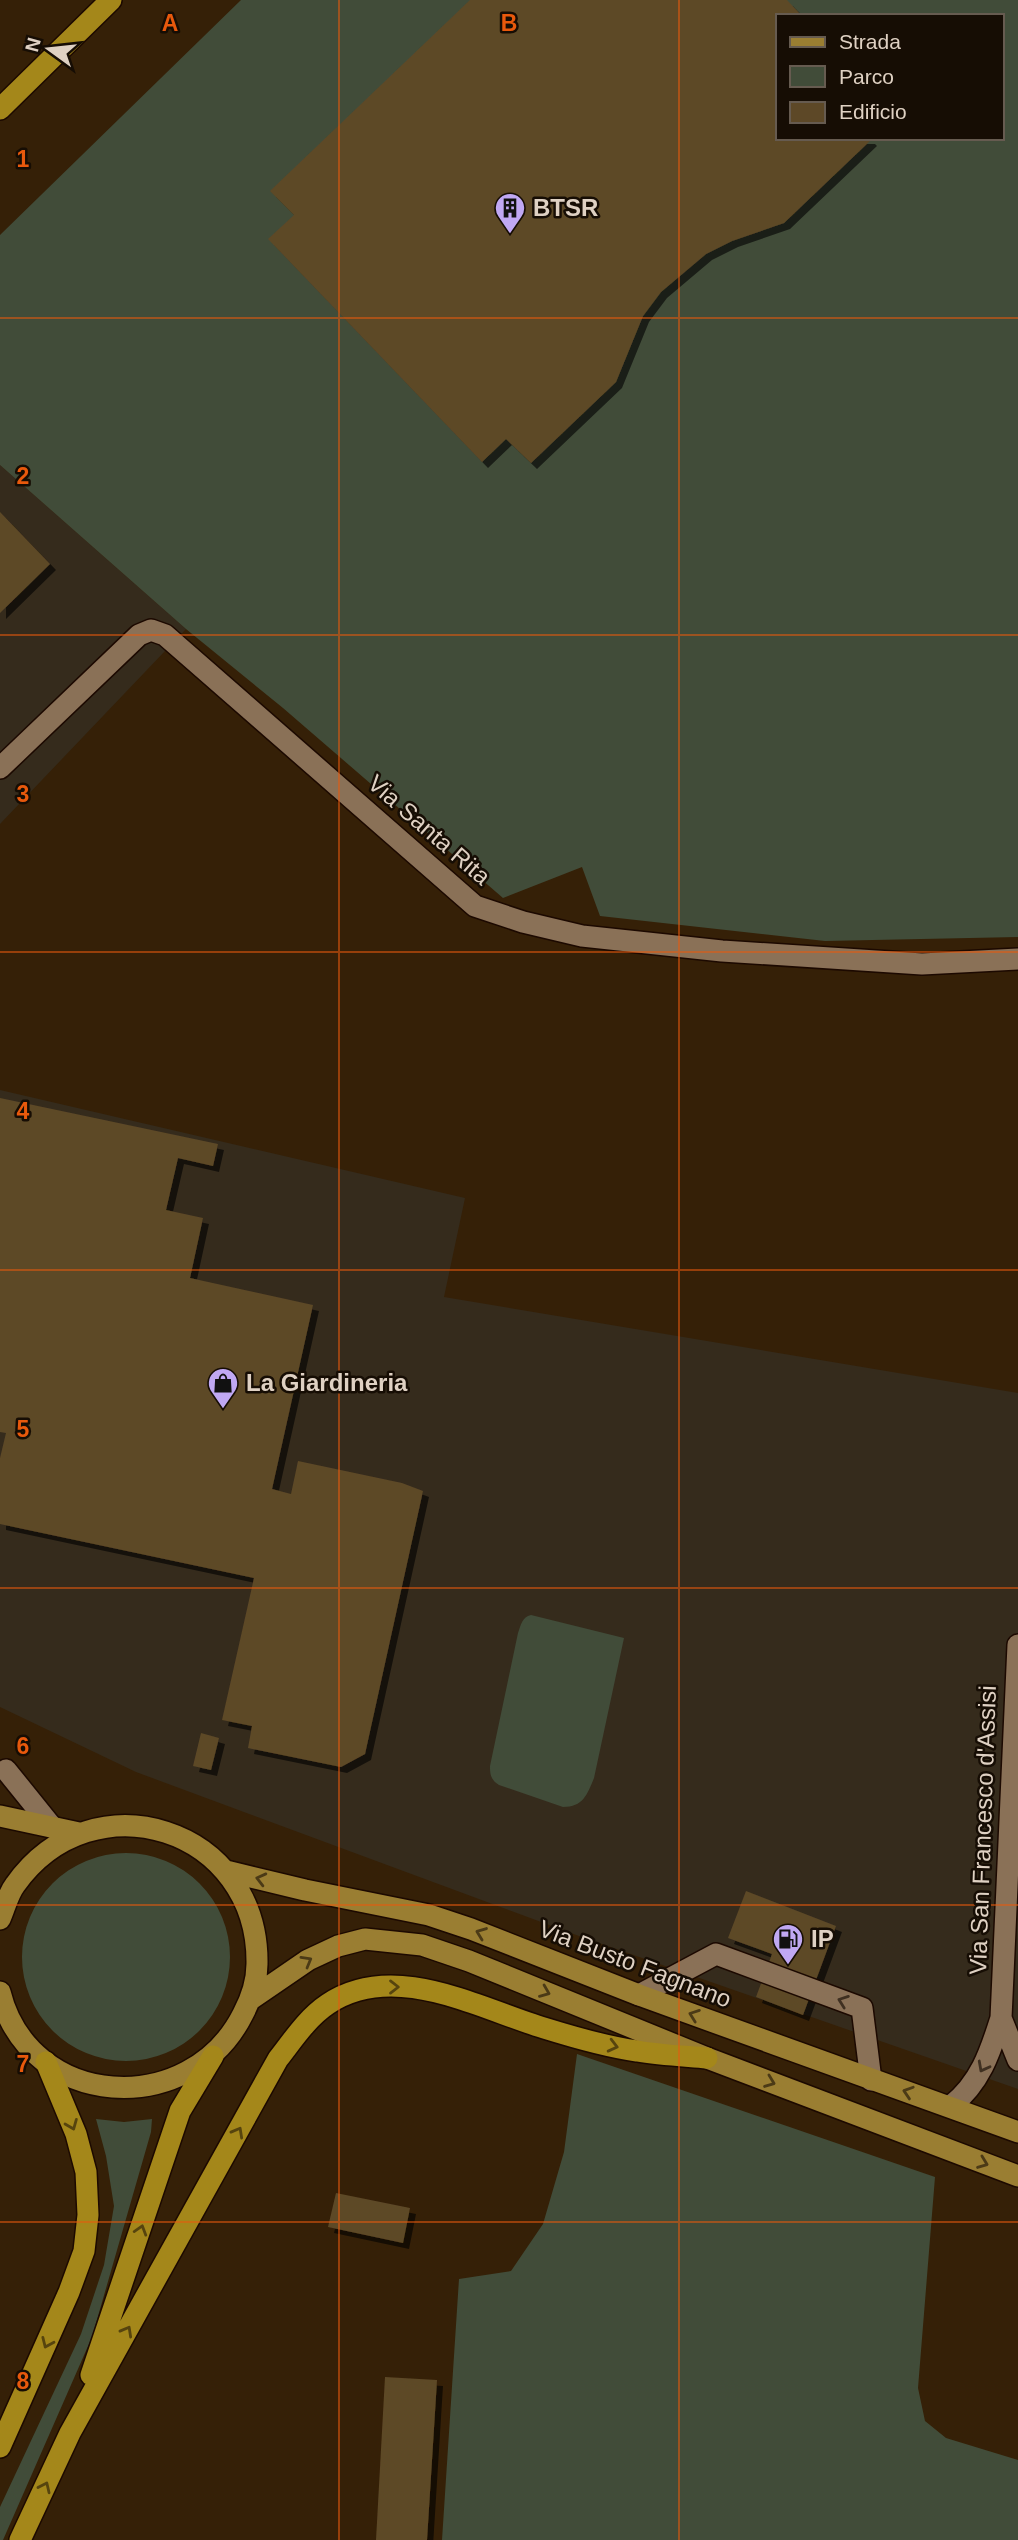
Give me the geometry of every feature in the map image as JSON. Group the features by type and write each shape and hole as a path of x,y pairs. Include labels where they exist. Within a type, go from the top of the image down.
{"highway":[{"path":"0,109 111,0"},
{"path":"20,2540 70,2433 278,2059 300,2029 329,2004 359,1990 392,1986 420,1988 545,2029 635,2051 707,2058"},
{"path":"70,2433 129,2267 180,2111 213,2056"},
{"path":"0,2447 69,2292 84,2251 87,2227 86,2172 76,2134 46,2062"}],"main road":[{"path":"0,1816 79,1833"},
{"path":"0,1919 14,1886 42,1855 79,1833 118,1825 159,1829 195,1844 226,1871 244,1899 255,1932 257,1966 251,1999 235,2030 213,2056 174,2080 130,2089 85,2083 46,2062 22,2038 1,2002"},
{"name":"Via Busto Fagnano","path":"226,1871 429,1915 471,1928 639,1995 1018,2132"},
{"path":"251,1999 308,1960 338,1947 365,1939 422,1945 469,1961 707,2058 1018,2176"}],"street":[{"name":"Via Santa Rita","path":"0,768 139,635 151,630 165,635 475,906 523,922 582,936 722,950 922,964 1018,959"},
{"name":"Via San Francesco d'Assisi","path":"951,2106 967,2094 989,2057 1001,2018 1018,1645"},
{"path":"6,1770 52,1827"},
{"path":"639,1995 716,1954 728,1958 862,2008 872,2080"},
{"name":"Via San Francesco d'Assisi","path":"1001,2018 1018,2060"}],"shaded area":[{"path":"0,465 186,629 0,824"},
{"path":"0,1090 465,1198 444,1297 1018,1393 1018,2089 579,1936 136,1772 0,1707"}],"green space":[{"path":"241,0 1018,0 1018,937 825,941 600,916 582,867 503,898 283,708 186,629 0,465 0,235"},
{"path":"531,1615 624,1638 594,1778 583,1799 575,1805 563,1807 499,1785 491,1775 490,1766 518,1633 524,1619"},
{"path":"126,1853 166,1861 199,1884 222,1917 230,1957 222,1997 199,2030 166,2053 126,2061 86,2053 53,2030 30,1997 22,1957 30,1917 53,1884 86,1861"},
{"path":"577,2054 935,2177 918,2388 925,2421 946,2438 1018,2460 1018,2540 442,2540 459,2279 511,2271 543,2224 564,2152"},
{"path":"96,2119 124,2122 152,2119 151,2132 92,2337 3,2540 0,2540 0,2507 81,2334 104,2265 114,2206 106,2156"}],"building":[{"name":"BTSR","path":"470,0 787,0 800,14 776,14 776,140 871,140 784,223 732,241 706,254 661,292 643,316 616,382 531,463 506,439 482,462 268,239 294,215 270,191"},
{"path":"0,512 50,564 0,613"},
{"path":"0,1098 218,1144 213,1166 178,1158 166,1210 203,1218 190,1278 313,1305 272,1489 291,1494 298,1461 402,1483 423,1491 365,1754 341,1767 248,1748 252,1726 222,1720 254,1578 0,1524 0,1458 6,1433 0,1432"},
{"path":"201,1733 219,1738 211,1770 193,1766"},
{"path":"746,1891 836,1926 803,2015 756,1997 772,1954 728,1938"},
{"path":"336,2193 410,2208 403,2243 328,2227"},
{"path":"385,2377 437,2380 427,2540 376,2540"}],"place":[{"name":"BTSR","path":"510,235"},
{"name":"La Giardineria","path":"223,1410"},
{"name":"IP","path":"788,1966"}]}
